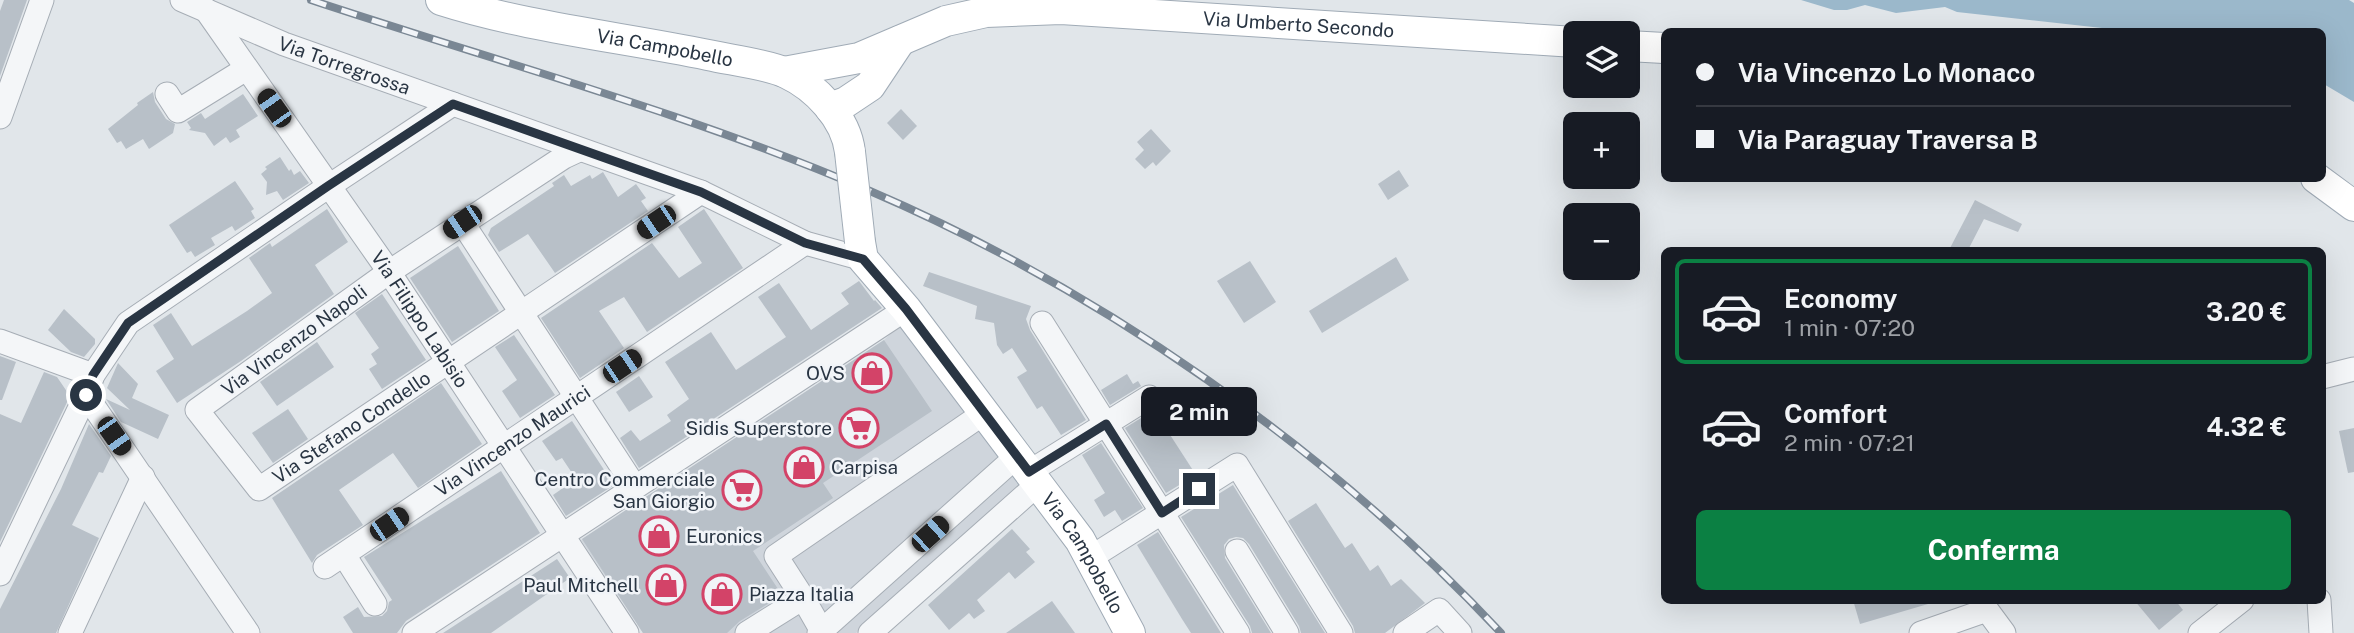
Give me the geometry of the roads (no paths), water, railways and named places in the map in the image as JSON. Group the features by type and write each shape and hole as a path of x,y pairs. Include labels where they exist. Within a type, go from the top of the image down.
{"main road":[{"name":"Via Campobello","path":"441,0 475,11 664,46 784,72 809,86 830,108 850,146"},
{"name":"Via Umberto Secondo","path":"859,58 946,21 986,12 1061,9 1563,41"},
{"path":"861,251 850,146 870,86 900,40"},
{"path":"1640,47 1661,48"},
{"path":"784,72 859,58"},
{"path":"830,108 841,76 859,58"},
{"path":"830,108 846,102 870,86"},
{"path":"2321,182 2354,206"},
{"name":"Via Campobello","path":"861,251 1080,540 1130,633"}],"street":[{"path":"0,117 42,0"},
{"name":"Via Torregrossa","path":"182,0 284,44 701,192 805,243 861,251"},
{"name":"Via Filippo Labisio","path":"206,10 389,272 627,633"},
{"path":"167,94 178,111 246,69"},
{"path":"0,574 90,385 128,323 453,104"},
{"name":"Via Vincenzo Napoli","path":"197,410 462,222 579,150"},
{"name":"Via Stefano Condello","path":"197,410 259,489 701,192"},
{"path":"462,222 635,487"},
{"name":"Via Vincenzo Maurici","path":"375,604 334,561 805,243"},
{"path":"414,633 906,309"},
{"path":"1042,323 1238,633"},
{"path":"0,341 90,385 143,478 248,633"},
{"path":"2326,376 2354,369"},
{"path":"984,413 776,556 821,632 1028,471 1149,397"},
{"path":"1090,558 1237,465 1341,633"},
{"path":"870,633 1028,471"},
{"path":"70,633 143,478"},
{"path":"1237,551 1287,633"},
{"path":"747,633 803,598"},
{"path":"2212,629 2238,604"},
{"path":"2319,604 2321,633"},
{"path":"1405,633 1438,610 1460,633"},
{"path":"1921,633 1987,610 2002,632"}],"water":[{"path":"1801,0 2349,0 2354,3 2354,102 2326,85 2326,28 2102,28 1957,12 1945,7 1896,13 1865,5 1834,10"}],"railway":[{"path":"311,0 663,113 802,163 956,231 1042,276 1126,326 1208,380 1287,438 1362,500 1434,565 1501,633"}],"place":[{"name":"OVS","path":"872,373"},
{"name":"Sidis Superstore","path":"859,428"},
{"name":"Carpisa","path":"804,467"},
{"name":"Centro Commerciale San Giorgio","path":"742,490"},
{"name":"Euronics","path":"659,536"},
{"name":"Paul Mitchell","path":"666,585"},
{"name":"Piazza Italia","path":"722,594"}]}
